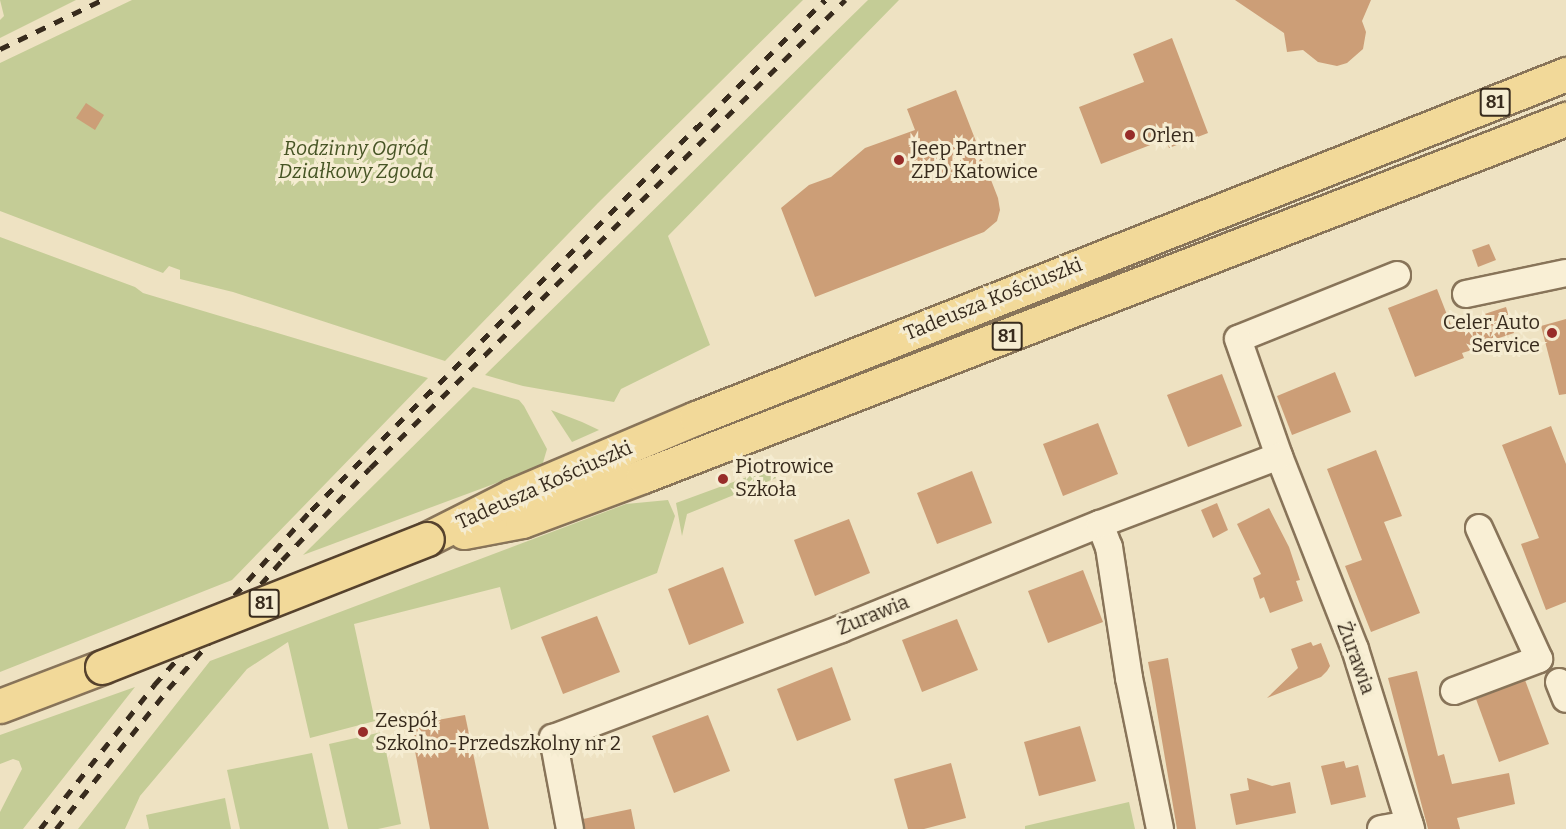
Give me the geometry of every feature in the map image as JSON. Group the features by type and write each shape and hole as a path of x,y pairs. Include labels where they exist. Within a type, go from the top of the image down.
{"main road":[{"name":"Tadeusza Kościuszki","path":"0,706 427,539 512,496 696,418 1566,74"},
{"name":"Tadeusza Kościuszki","path":"427,539 522,521 1566,119"}],"street":[{"path":"1466,294 1566,273"},
{"name":"Żurawia","path":"1397,275 1238,339 1279,456 1355,650 1410,826"},
{"name":"Żurawia","path":"570,829 553,738 850,625 1101,524 1279,456"},
{"path":"1101,524 1109,547 1129,678 1160,829"},
{"path":"1454,692 1539,659 1479,528"},
{"path":"1381,829 1410,826"}],"green space":[{"path":"0,0 76,0 0,38 0,20 4,16"},
{"name":"Rodzinny Ogród Działkowy Zgoda","path":"132,0 803,0 598,203 445,361 233,292 180,279 180,270 169,266 163,273 0,211 0,63"},
{"path":"868,0 899,0 668,236 710,345 621,389 614,402 523,386 485,375"},
{"path":"0,237 135,287 143,293 428,378 232,580 0,672"},
{"path":"473,387 519,400 547,449 542,466 303,555"},
{"path":"551,410 582,422 599,430 572,442"},
{"path":"777,466 781,476 687,514 682,536 676,503"},
{"path":"668,500 675,516 657,573 511,630 500,587 354,624 375,721 310,738 288,642 247,669 140,796 125,829 78,829 210,661 626,504"},
{"path":"135,687 23,829 0,829 0,812 22,769 19,761 13,759 0,764 0,735"},
{"path":"382,732 401,824 378,829 348,829 329,744"},
{"path":"312,753 329,829 240,829 227,770"},
{"path":"225,798 231,829 149,829 146,815"},
{"path":"1129,802 1135,829 1025,829 1025,826"}],"building":[{"path":"1235,0 1371,0 1362,21 1366,32 1363,49 1347,63 1337,66 1318,62 1303,50 1287,52 1284,33"},
{"path":"1172,38 1208,133 1169,148 1166,139 1101,164 1079,107 1144,82 1133,54"},
{"path":"956,90 998,198 1000,210 997,221 984,232 815,297 781,208 809,185 831,177 865,148 915,130 907,109"},
{"path":"86,103 104,115 95,130 76,118"},
{"path":"1489,244 1496,260 1478,267 1472,250"},
{"path":"1437,289 1451,325 1506,307 1514,333 1487,342 1488,345 1462,353 1464,358 1415,377 1388,308"},
{"path":"1566,319 1566,394 1559,395 1541,326"},
{"path":"1335,372 1351,412 1292,435 1277,396"},
{"path":"1222,374 1242,426 1188,447 1167,395"},
{"path":"1098,423 1118,474 1063,496 1043,444"},
{"path":"1551,426 1566,464 1566,602 1546,610 1521,544 1539,538 1502,445"},
{"path":"1376,450 1402,516 1384,522 1420,613 1371,632 1345,566 1362,560 1327,469"},
{"path":"972,471 992,523 937,544 917,493"},
{"path":"1217,503 1228,530 1213,538 1201,510"},
{"path":"1269,508 1289,547 1300,580 1296,581 1303,601 1270,613 1264,597 1260,599 1253,578 1261,574 1237,524"},
{"path":"849,519 870,573 815,596 794,540"},
{"path":"723,567 744,623 689,645 668,589"},
{"path":"1083,570 1103,622 1048,643 1028,591"},
{"path":"597,616 620,672 563,694 541,637"},
{"path":"957,619 978,670 922,692 902,640"},
{"path":"1311,642 1313,646 1321,643 1330,666 1327,671 1321,677 1267,698 1298,668 1291,649"},
{"path":"1168,658 1196,829 1177,829 1148,662"},
{"path":"832,667 851,720 797,741 777,689"},
{"path":"1417,671 1438,756 1444,754 1452,784 1509,773 1515,804 1457,818 1460,829 1428,829 1388,678"},
{"path":"1525,680 1549,744 1499,762 1476,699"},
{"path":"465,715 489,829 430,829 410,725"},
{"path":"708,715 730,771 674,793 652,736"},
{"path":"1080,726 1096,781 1039,796 1024,742"},
{"path":"1344,761 1346,768 1358,765 1366,797 1331,805 1321,766"},
{"path":"951,763 966,818 924,829 908,829 894,779"},
{"path":"1247,778 1272,786 1290,782 1296,813 1236,825 1230,794 1249,790"},
{"path":"631,809 635,829 585,829 583,819"}],"railway":[{"path":"0,49 102,0"},
{"path":"40,829 154,685 311,510 825,0"},
{"path":"56,829 168,689 282,560 370,468 845,0"}],"place":[{"name":"Orlen","path":"1130,135"},
{"name":"Jeep Partner ZPD Katowice","path":"899,160"},
{"name":"Celer Auto Service","path":"1552,333"},
{"name":"Piotrowice Szkoła","path":"723,479"},
{"name":"Zespół Szkolno-Przedszkolny nr 2","path":"363,732"}]}
